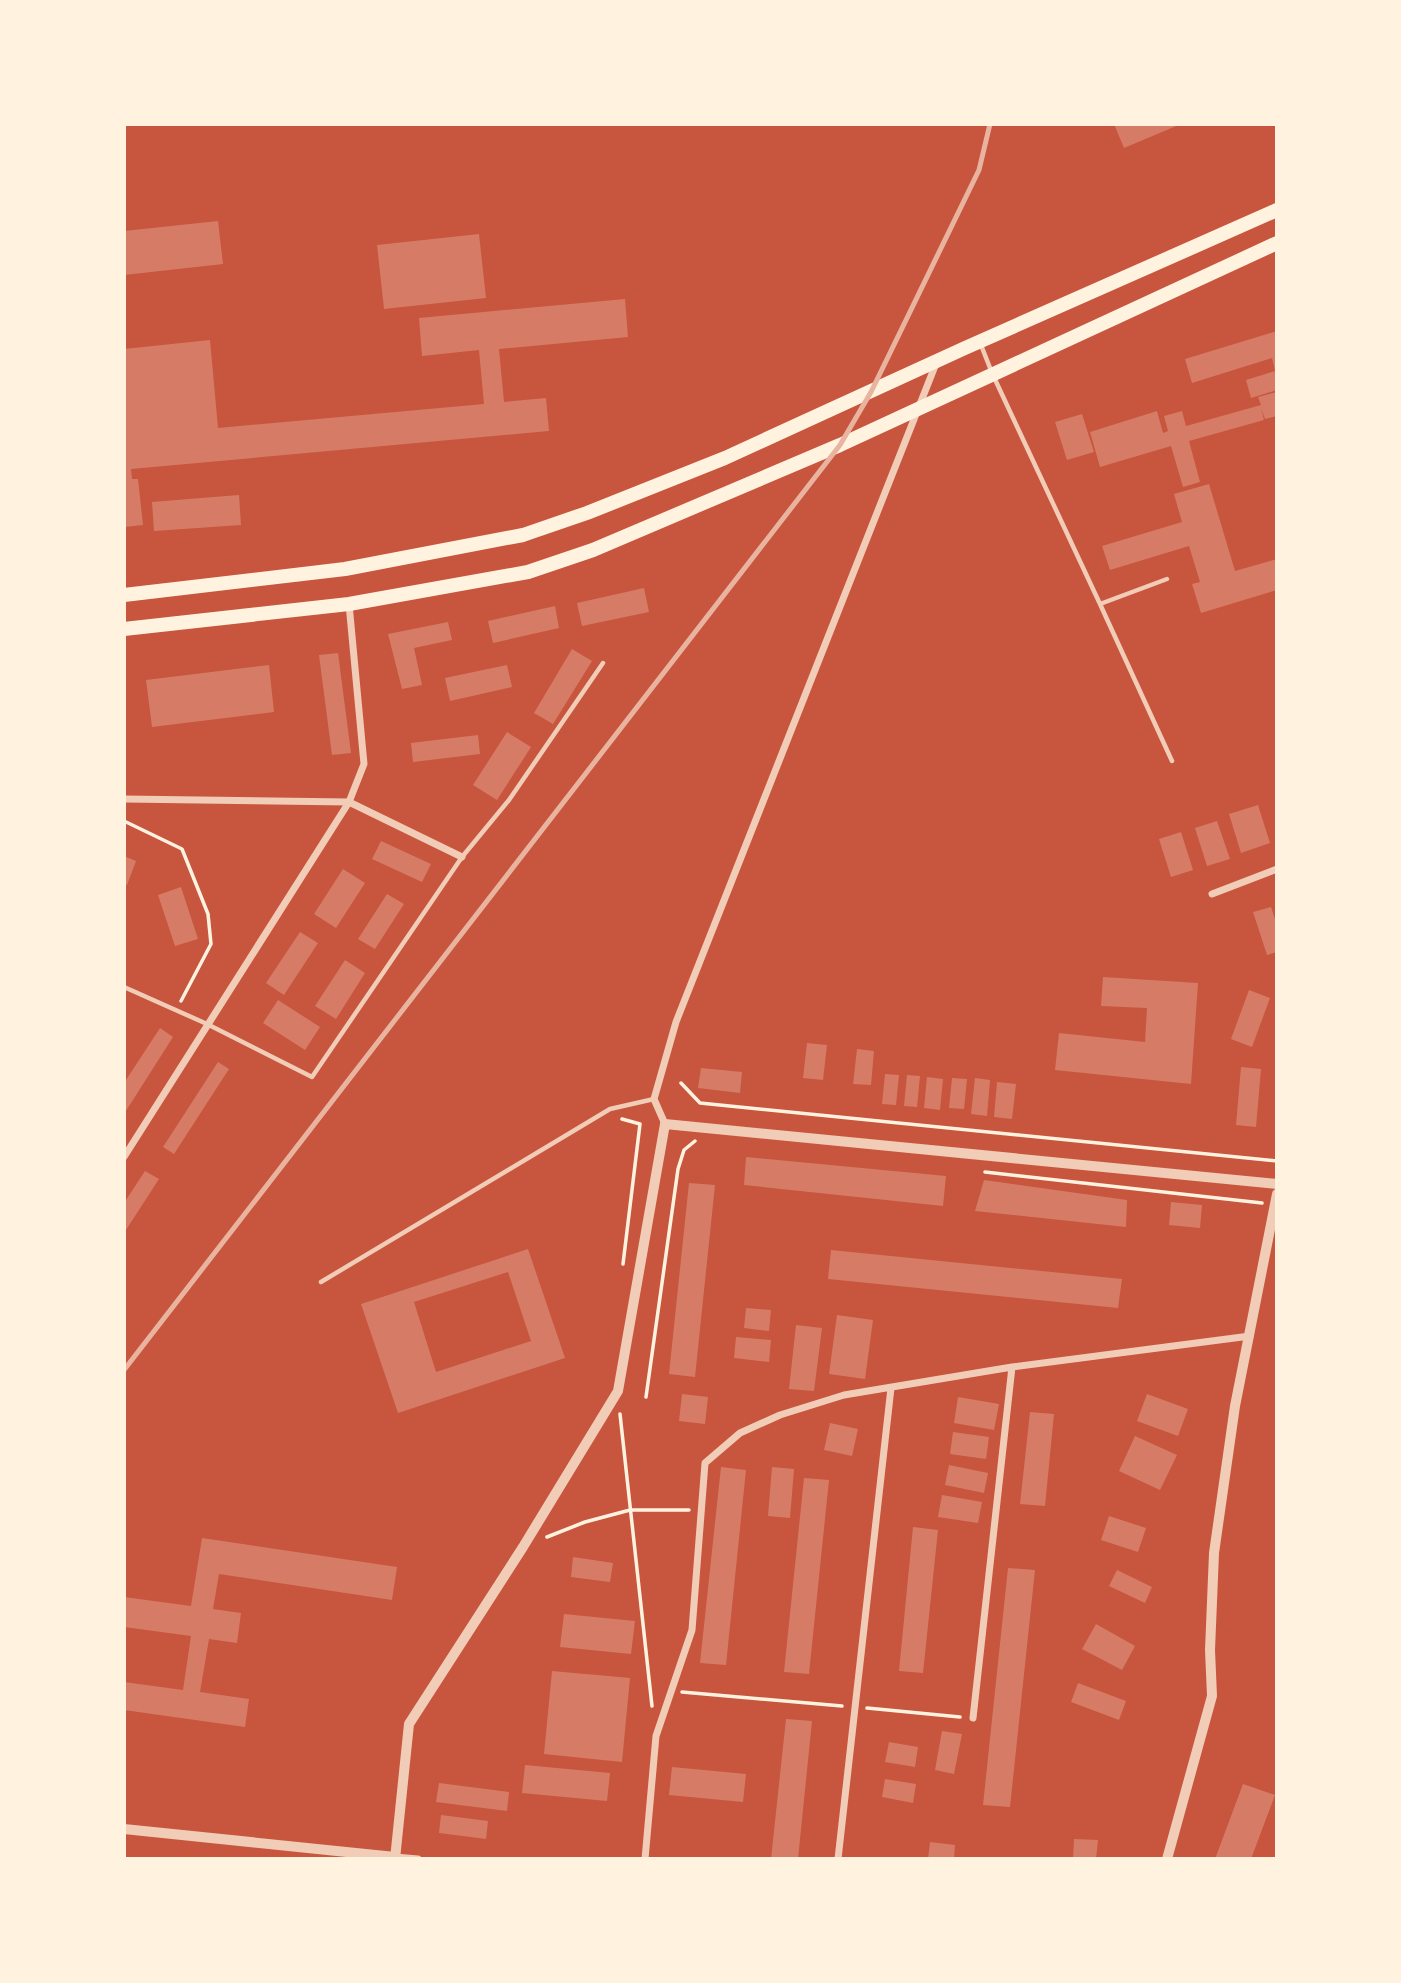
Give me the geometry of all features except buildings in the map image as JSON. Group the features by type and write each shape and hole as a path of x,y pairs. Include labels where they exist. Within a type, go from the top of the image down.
{"main road":[{"path":"124,595 345,569 523,535 587,513 725,458 980,341 1277,210"},
{"path":"124,629 349,604 528,572 593,550 839,445 1277,243"}],"street":[{"path":"395,1858 409,1724 523,1547 618,1391 665,1124 654,1099 676,1022 937,361"},
{"path":"124,1157 349,802 364,764 349,604"},
{"path":"124,800 349,802 462,857"},
{"path":"1212,894 1277,869"},
{"path":"665,1124 1277,1184"},
{"path":"1167,1859 1212,1696 1210,1650 1214,1553 1235,1406 1276,1199"},
{"path":"645,1859 656,1736 692,1630 705,1463 740,1433 780,1415 844,1395 1012,1367 1251,1336"},
{"path":"973,1718 1012,1367"},
{"path":"838,1859 891,1388"},
{"path":"124,1829 418,1859"}],"lane":[{"path":"980,341 992,373 1172,761"},
{"path":"1100,604 1167,579"},
{"path":"124,986 177,1009 312,1077 462,857 509,800 603,663"},
{"path":"321,1282 610,1109 654,1099"}],"path":[{"path":"124,821 182,849 208,914 211,944 177,1009"},
{"path":"681,1083 701,1102 1277,1161"},
{"path":"620,1119 640,1124 622,1277"},
{"path":"646,1397 678,1169 684,1150 696,1140"},
{"path":"985,1172 1276,1199"},
{"path":"618,1391 656,1736"},
{"path":"523,1547 585,1522 630,1510 702,1510"},
{"path":"671,1691 973,1718"}],"railway":[{"path":"124,1370 840,445 871,392 979,170 990,124"}]}
